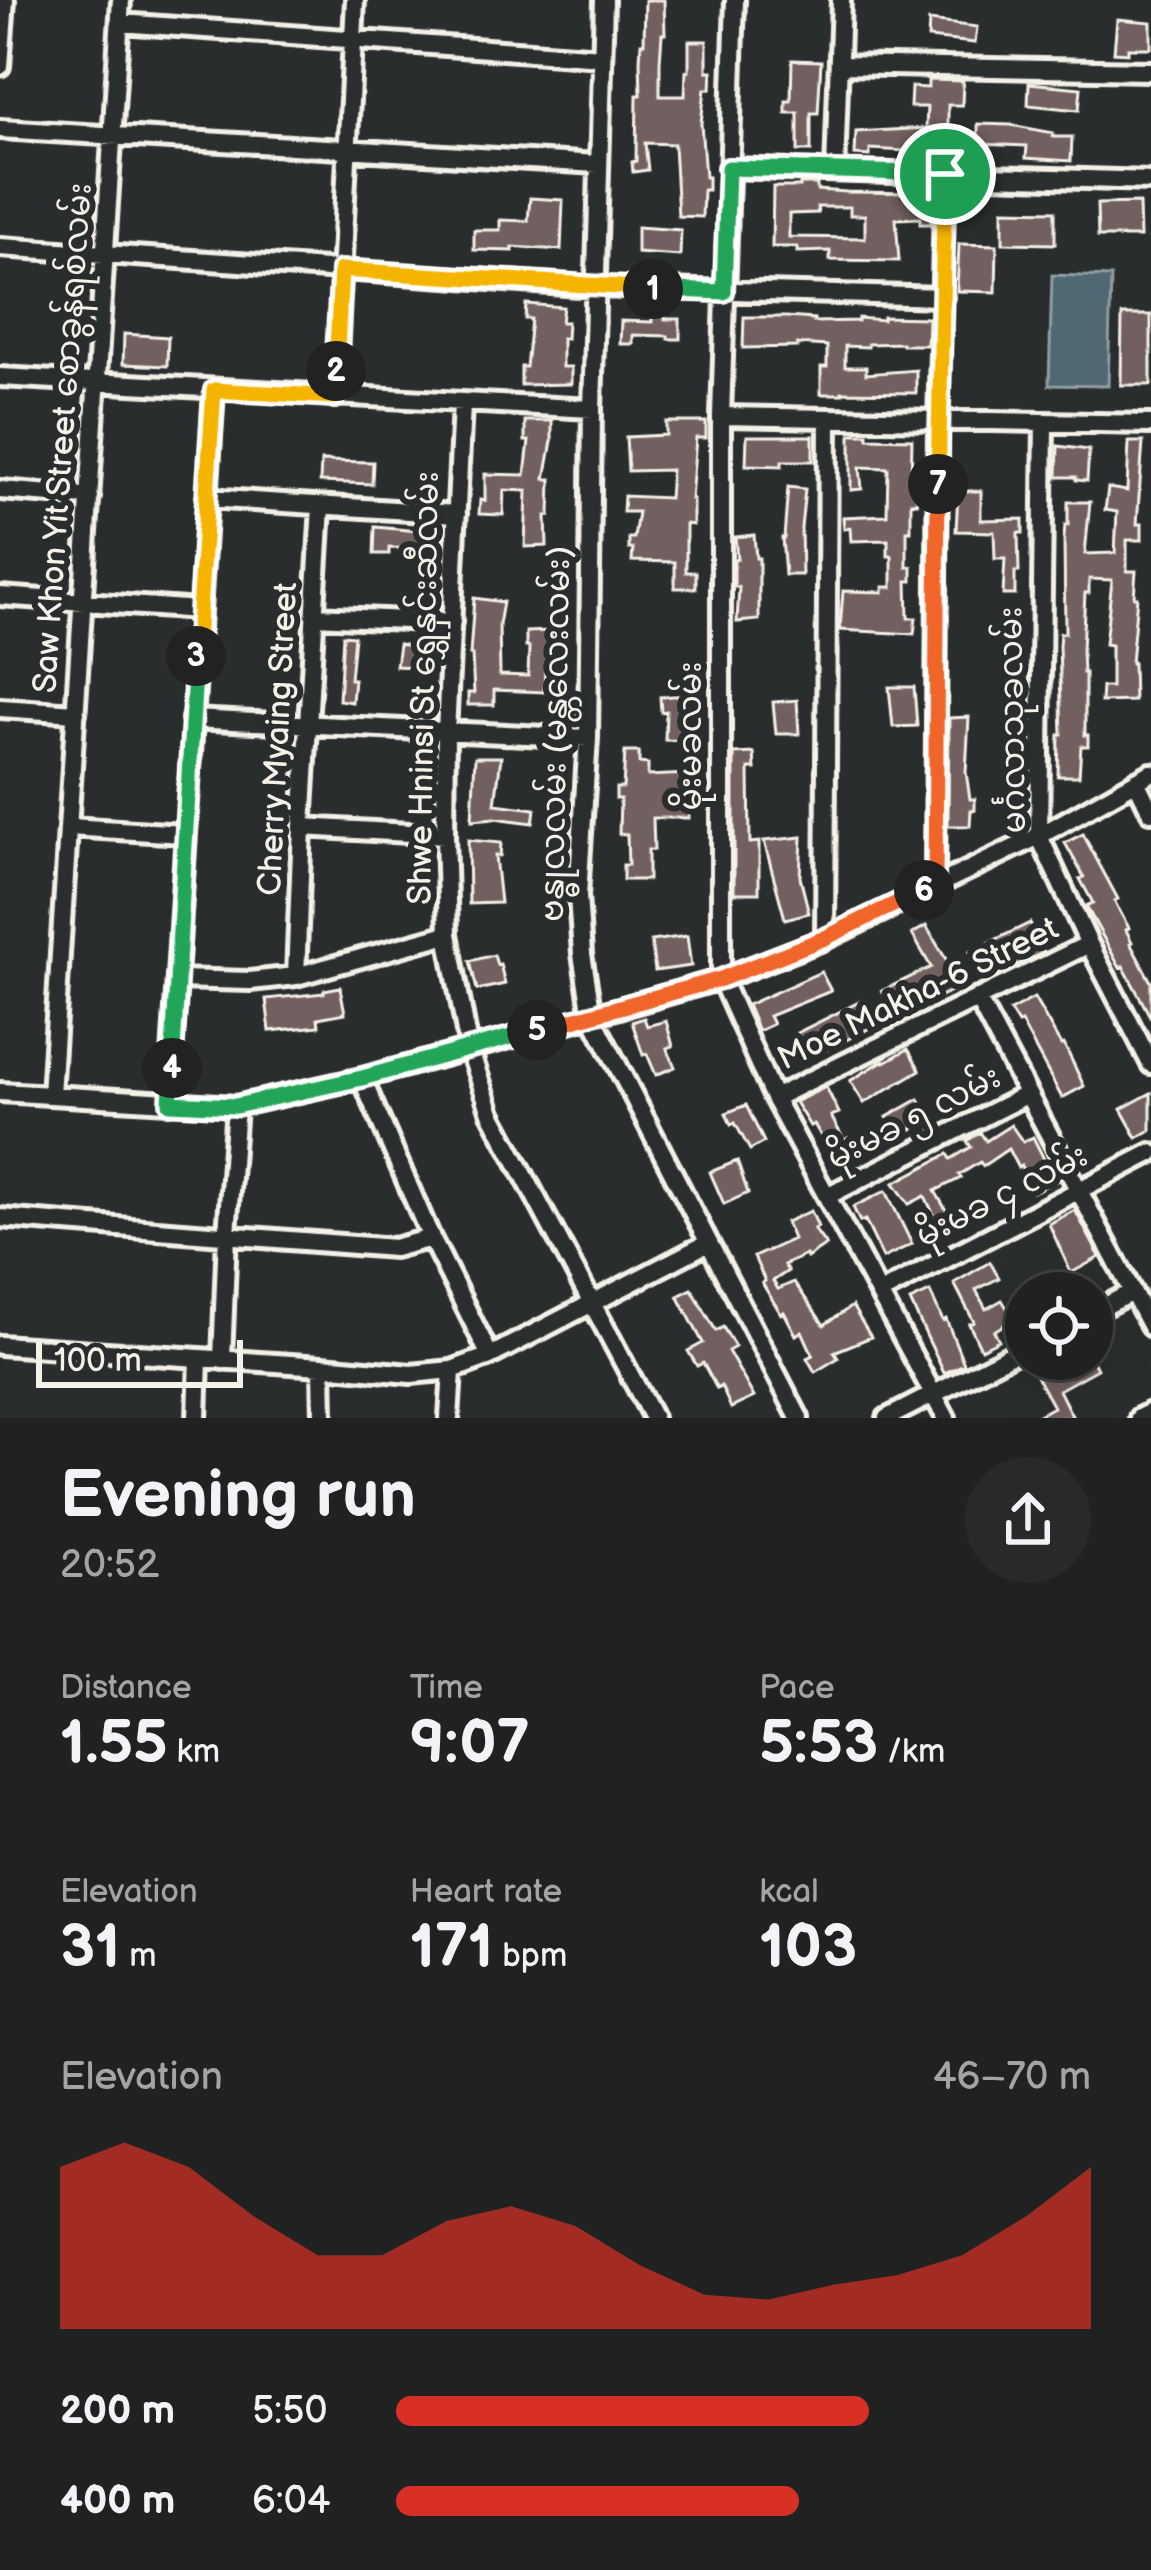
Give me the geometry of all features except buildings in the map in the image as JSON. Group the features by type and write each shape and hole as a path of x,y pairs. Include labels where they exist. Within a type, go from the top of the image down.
{"street":[{"name":"Saw Khon Yit Street စောခွန်ရစ်လမ်း","path":"51,1095 121,0"},
{"path":"335,397 355,0"},
{"name":"ဗန္ဓုလလမ်း (မန္တလေးလမ်း)","path":"604,0 588,738 578,896 582,954 592,1016 799,1418"},
{"name":"မိုးမခလမ်း","path":"735,0 721,416 721,979 774,1098 946,1418"},
{"path":"835,171 841,0"},
{"path":"0,66 3,10"},
{"path":"120,23 602,57"},
{"path":"839,65 1151,71"},
{"path":"0,129 598,164"},
{"path":"728,168 1151,181"},
{"path":"935,885 945,174"},
{"path":"0,247 595,287 943,297"},
{"path":"0,377 592,409"},
{"path":"170,1103 214,390"},
{"name":"Shwe Hninsi St ရွှေနှင်းဆီလမ်း","path":"462,404 445,835 448,934 469,1048 491,1113 653,1418"},
{"path":"721,416 1151,424"},
{"path":"825,938 828,419"},
{"name":"မင်္ဂလာသုခလမ်း","path":"1044,422 1039,836 1151,1064"},
{"path":"0,490 90,497"},
{"path":"207,498 458,514"},
{"name":"Cherry Myaing Street","path":"296,976 321,506"},
{"path":"0,596 199,610"},
{"path":"314,616 452,622"},
{"path":"0,707 76,713"},
{"path":"192,719 588,738"},
{"path":"0,1092 236,1106 362,1078 721,979 825,938 1039,836 1143,777 1151,812"},
{"path":"69,827 184,834"},
{"path":"302,827 445,835"},
{"path":"177,979 250,981 296,976 448,934"},
{"name":"Moe Makha-6 Street","path":"774,1098 1089,944"},
{"path":"977,998 1151,1327"},
{"path":"362,1078 431,1238 490,1356"},
{"name":"မိုးမခ ၅ လမ်း","path":"827,1196 1028,1094"},
{"path":"222,1360 236,1106"},
{"name":"မိုးမခ ၄ လမ်း","path":"880,1293 1151,1153"},
{"path":"0,1218 394,1248 431,1238"},
{"path":"0,1345 411,1374 452,1370 490,1356 707,1243"},
{"path":"1113,1302 1132,1292"},
{"path":"197,1418 200,1358"},
{"path":"887,1418 1005,1358"},
{"path":"322,1366 323,1418"},
{"path":"449,1418 452,1370"},
{"path":"1139,1418 1151,1412"}],"water":[{"path":"1052,275 1111,277 1108,386 1049,385"}],"route":[{"path":"728,168 945,174 935,885 825,938 721,979 592,1016 362,1078 236,1106 170,1103 214,390 335,397 341,270 724,292 728,168"}]}
